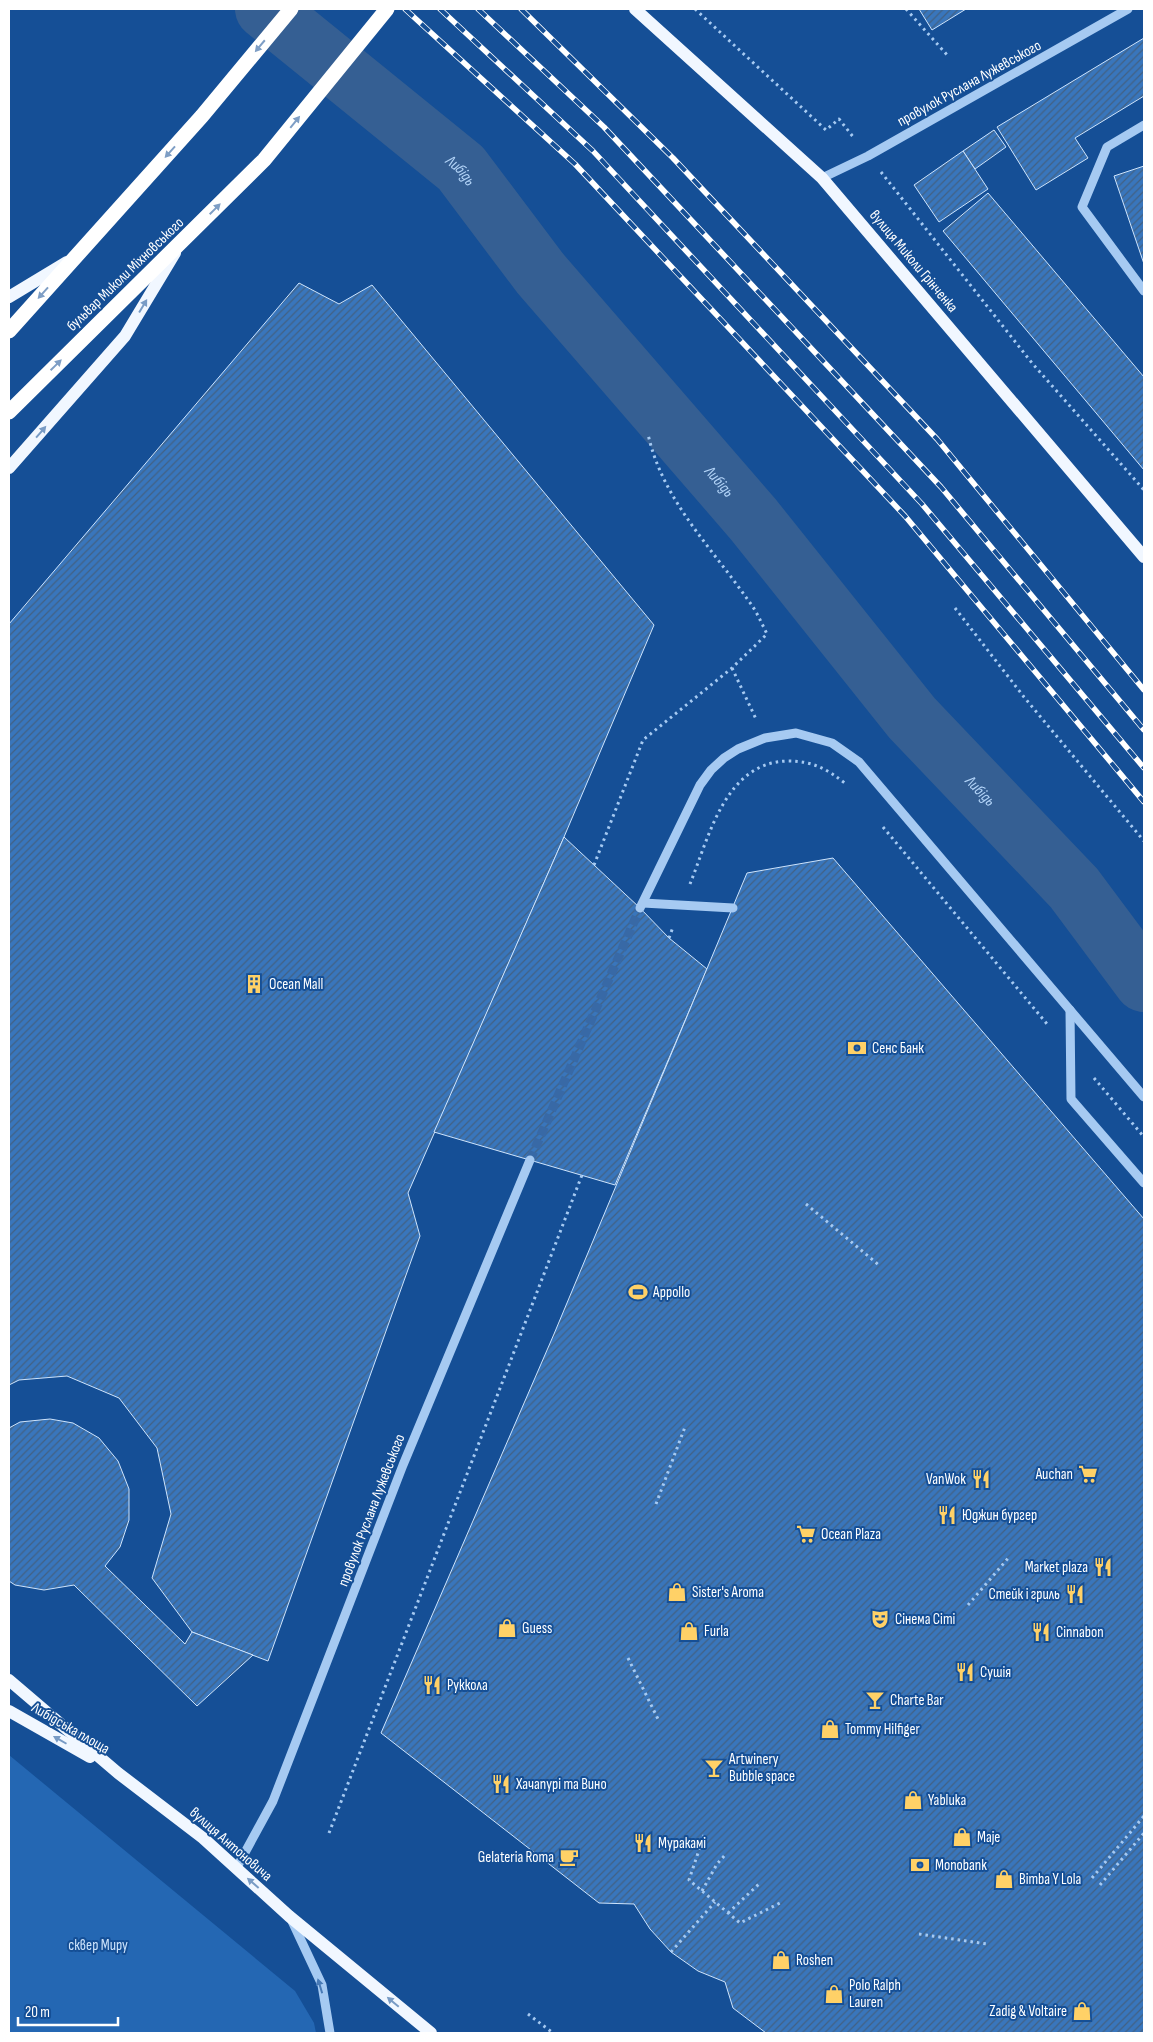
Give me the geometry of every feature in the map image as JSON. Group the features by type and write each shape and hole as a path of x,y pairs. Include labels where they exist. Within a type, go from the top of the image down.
{"highway":[{"path":"9,331 202,116 291,9"},
{"name":"бульвар Миколи Міхновського","path":"9,412 264,160 387,9"}],"main road":[{"name":"вулиця Миколи Грінченка","path":"635,9 822,178 1144,557"},
{"path":"9,468 125,336 181,244"},
{"path":"9,297 76,257"},
{"name":"вулиця Антоновича","path":"9,1680 118,1773 202,1838 289,1916 431,2033"},
{"name":"Либідська площа","path":"9,1710 118,1773"}],"street":[{"name":"провулок Руслана Лужевського","path":"822,178 868,156 1128,9"},
{"path":"1144,125 1106,147 1082,207 1144,291"},
{"path":"733,908 682,905 642,906 700,785 711,770 724,758 738,749 765,738 796,733 832,743 859,762 1144,1097"},
{"path":"1070,1010 1071,1098 1144,1183"},
{"name":"провулок Руслана Лужевського","path":"236,1869 273,1801 403,1465 530,1160"},
{"path":"289,1916 322,1985 330,2033"}],"path":[{"path":"695,9 826,130 839,119"},
{"path":"906,9 948,56"},
{"path":"896,191 1032,363 1144,490"},
{"path":"594,865 643,740 732,668 767,634 750,602 675,502 652,451 648,434"},
{"path":"956,608 1024,698 1144,841"},
{"path":"732,668 765,738"},
{"path":"669,938 716,818 725,800 738,782 756,768 775,761 794,761 822,767 846,784 852,791"},
{"path":"878,822 1070,1051 1144,1136"},
{"path":"328,1833 582,1175"},
{"path":"806,1204 880,1266"},
{"path":"656,1504 685,1427"},
{"path":"968,1605 1010,1556"},
{"path":"628,1658 658,1719"},
{"path":"1092,1878 1144,1816"},
{"path":"1100,1885 1144,1833"},
{"path":"704,1835 689,1880 740,1923 782,1902"},
{"path":"702,1891 717,1864 726,1854"},
{"path":"728,1913 760,1883"},
{"path":"672,1952 715,1902"},
{"path":"919,1934 987,1944"},
{"path":"528,2014 553,2033"}],"green space":[{"name":"сквер Миру","path":"9,1755 295,1991 314,2023 316,2033 9,2033"}],"building":[{"path":"919,9 966,9 932,30"},
{"path":"1144,38 1144,96 1075,138 1088,158 1036,190 997,127"},
{"path":"994,130 1006,147 975,169 963,151"},
{"path":"963,151 988,189 939,222 914,185"},
{"path":"1144,166 1144,264 1114,176"},
{"path":"988,193 1144,377 1144,470 943,231"},
{"name":"Ocean Mall","path":"299,283 339,304 372,285 654,625 564,837 408,1193 420,1236 268,1661 192,1632 152,1578 171,1514 157,1448 119,1398 67,1376 19,1380 9,1385 9,624"},
{"path":"564,837 640,908 669,938 707,969 615,1185 434,1132"},
{"name":"Ocean Plaza","path":"833,858 1144,1219 1144,2033 766,2033 733,2008 725,1982 698,1971 671,1952 650,1929 634,1904 599,1903 381,1733 554,1334 747,873"},
{"path":"50,1419 73,1423 99,1438 118,1461 129,1489 129,1520 120,1547 105,1566 185,1644 192,1632 253,1655 197,1706 74,1585 44,1590 15,1585 9,1581 9,1428 20,1422"}],"waterway":[{"name":"Либідь","path":"265,9 461,168 540,273 753,519 912,718 1074,888 1144,982"}],"tunnel":[{"path":"530,1160 640,908"}],"railway":[{"path":"405,9 575,164 905,516 1144,802"},
{"path":"440,9 593,151 922,504 1144,768"},
{"path":"478,9 604,127 941,487 1144,730"},
{"path":"521,9 673,158 937,439 1144,690"}],"place":[{"name":"Ocean Mall","path":"254,984"},
{"name":"Сенс Банк","path":"857,1048"},
{"name":"Appollo","path":"638,1292"},
{"name":"Auchan","path":"1088,1474"},
{"name":"VanWok","path":"981,1479"},
{"name":"Юджин бургер","path":"947,1515"},
{"name":"Ocean Plaza","path":"806,1534"},
{"name":"Market plaza","path":"1103,1567"},
{"name":"Sister's Aroma","path":"677,1592"},
{"name":"Стейк і гриль","path":"1075,1594"},
{"name":"Сінема Сіті","path":"880,1619"},
{"name":"Guess","path":"507,1628"},
{"name":"Furla","path":"689,1631"},
{"name":"Cinnabon","path":"1041,1632"},
{"name":"Сушія","path":"965,1672"},
{"name":"Руккола","path":"432,1685"},
{"name":"Charte Bar","path":"875,1700"},
{"name":"Tommy Hilfiger","path":"830,1729"},
{"name":"Artwinery Bubble space","path":"714,1768"},
{"name":"Хачапурі та Вино","path":"501,1784"},
{"name":"Yabluka","path":"913,1800"},
{"name":"Maje","path":"962,1837"},
{"name":"Муракамі","path":"643,1843"},
{"name":"Gelateria Roma","path":"569,1857"},
{"name":"Monobank","path":"920,1865"},
{"name":"Bimba Y Lola","path":"1004,1879"},
{"name":"Roshen","path":"781,1960"},
{"name":"Polo Ralph Lauren","path":"834,1994"},
{"name":"Zadig & Voltaire","path":"1082,2011"}]}
